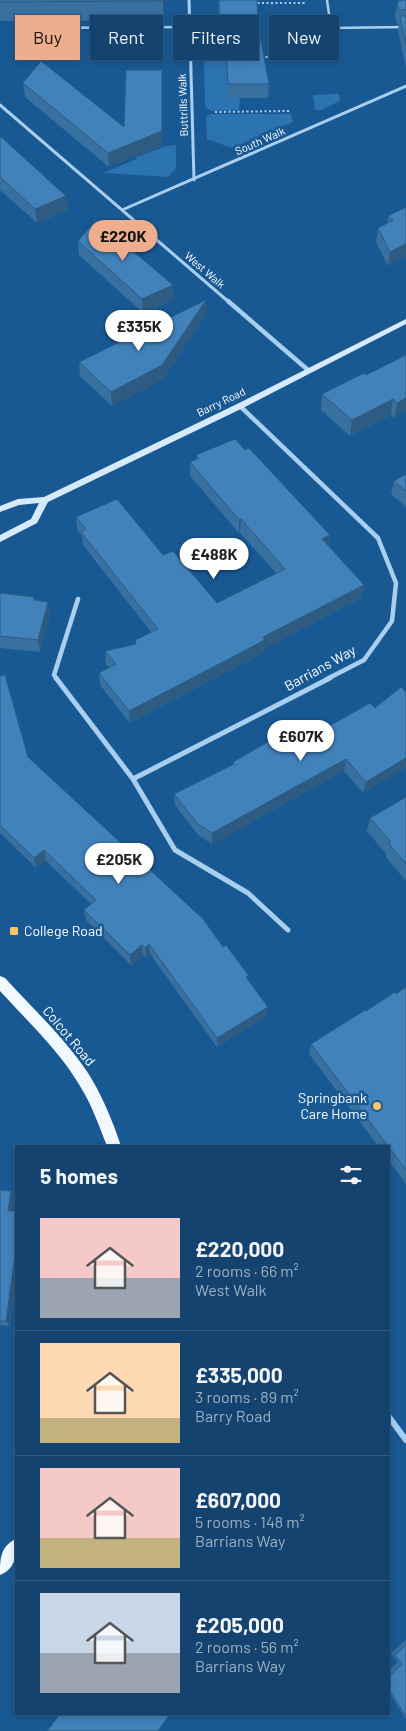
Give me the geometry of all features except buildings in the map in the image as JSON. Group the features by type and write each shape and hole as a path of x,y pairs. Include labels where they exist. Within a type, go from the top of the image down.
{"main road":[{"name":"Colcot Road","path":"0,982 66,1055 84,1080 100,1108 114,1145"},
{"path":"0,1567 15,1548"}],"street":[{"name":"Buttrills Walk","path":"189,0 190,15"},
{"name":"Buttrills Walk","path":"190,60 194,180"},
{"name":"South Walk","path":"122,210 406,86"},
{"name":"West Walk","path":"0,104 308,370"},
{"name":"Barry Road","path":"0,509 18,502 45,500 240,406 406,322"},
{"name":"Barrians Way","path":"134,779 364,660 392,621 396,583 378,538 240,406"},
{"path":"0,539 34,522 45,500"},
{"path":"78,599 54,675 134,779 175,850 248,893 288,930"},
{"path":"390,1418 406,1440"}],"lane":[{"path":"327,1 329,15"},
{"path":"80,28 173,27"},
{"path":"339,28 406,27"}],"path":[{"path":"249,4 327,1"},
{"path":"192,112 290,112"}],"shaded area":[{"path":"207,60 228,60 228,98 240,98 239,110 211,111 205,107 204,62"},
{"path":"339,94 340,101 321,110 315,110 313,95"},
{"path":"210,114 291,114 293,122 232,148 207,139 206,117"},
{"path":"176,145 176,168 168,177 103,173 137,159 136,157 167,146"}],"place":[{"name":"College Road","path":"14,931"},
{"name":"Springbank Care Home","path":"377,1106"}]}
